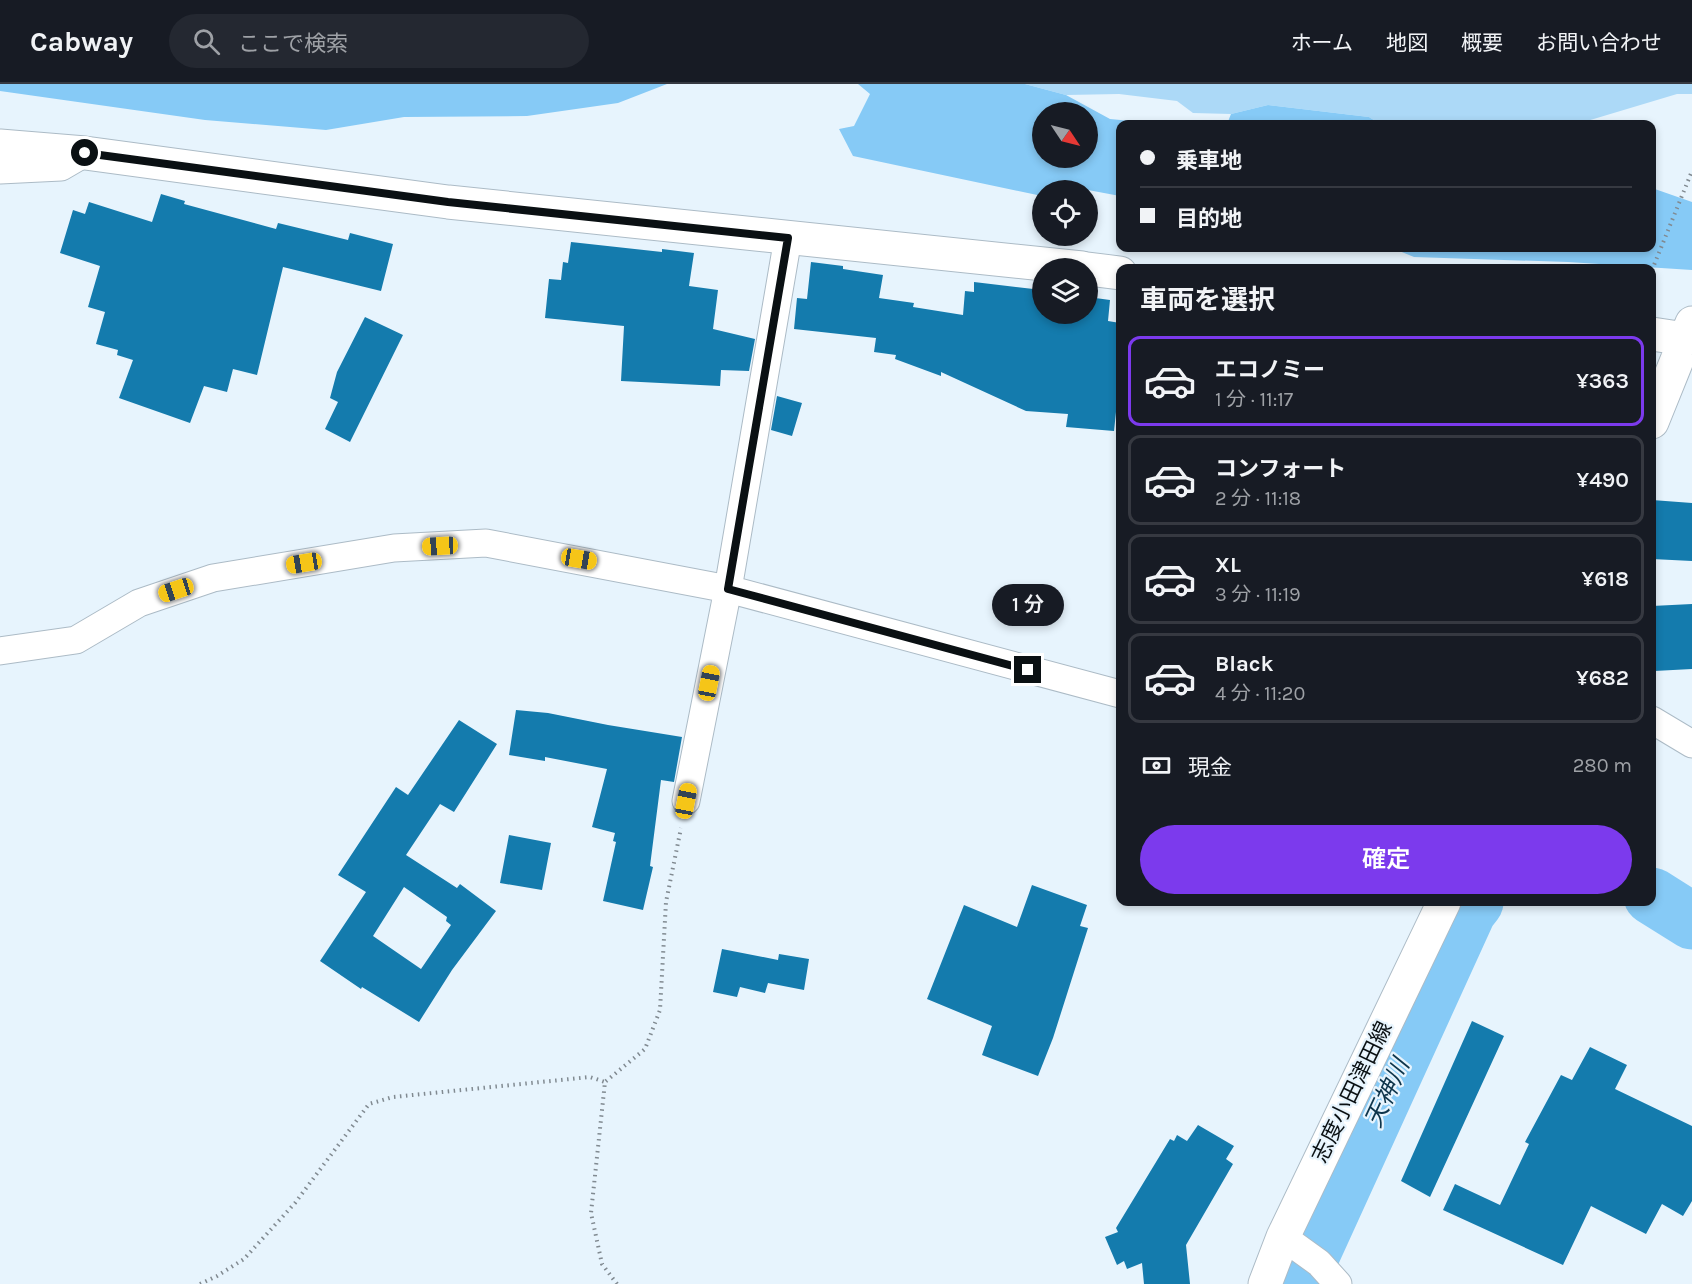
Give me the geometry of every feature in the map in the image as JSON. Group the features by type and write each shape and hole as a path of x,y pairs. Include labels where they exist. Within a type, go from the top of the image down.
{"street":[{"path":"0,146 85,153 448,202 1032,263"},
{"path":"0,171 61,167 85,153"},
{"path":"686,801 728,589 788,238"},
{"path":"1098,270 1116,272"},
{"path":"1656,334 1690,334 1656,413"},
{"path":"0,651 76,640 139,603 213,578 394,548 486,543 728,589 1116,693"},
{"path":"1656,722 1692,744"},
{"name":"志度小田津田線","path":"1265,1284 1301,1250 1441,906"},
{"path":"1301,1250 1338,1284"}],"path":[{"path":"1654,264 1692,171"},
{"path":"617,1284 602,1264 591,1213 605,1082 645,1048 660,1010 666,902 686,801"},
{"path":"200,1284 244,1259 295,1203 369,1104 393,1097 590,1077 605,1082"}],"shaded area":[{"path":"0,84 667,84 618,103 527,116 404,117 326,130 205,120 0,91"},
{"path":"858,84 1025,84 1066,95 1079,102 1032,102 1032,168 1098,168 1098,112 1110,119 1120,120 1116,120 1116,195 1098,192 1098,180 1032,180 1032,194 853,156 839,129 854,126 870,94"},
{"path":"1025,84 1692,84 1692,94 1677,94 1590,120 1374,120 1369,117 1268,105 1231,114 1193,113 1177,101 1119,94 1066,95"},
{"path":"1268,105 1369,117 1374,120 1229,120 1231,114"},
{"path":"1656,189 1692,202 1692,270 1656,268 1656,264 1414,257 1402,252 1656,252"}],"building":[{"path":"161,194 185,201 184,204 276,229 278,223 348,240 350,233 393,244 381,291 283,267 257,375 233,369 227,392 204,386 190,423 119,398 133,360 117,355 118,350 96,344 105,312 88,307 100,266 60,253 73,210 85,214 89,202 152,222"},
{"path":"571,242 662,252 662,249 694,253 689,286 718,290 713,329 755,339 749,371 721,370 720,386 621,381 624,326 545,318 549,279 561,280 563,262 568,263"},
{"path":"811,262 883,275 879,298 914,303 913,307 963,315 965,291 974,292 974,282 1032,289 1032,324 1098,324 1098,298 1110,300 1108,321 1116,322 1114,431 1066,427 1068,414 1026,411 941,372 941,376 895,359 896,355 874,352 876,338 794,329 797,298 807,299"},
{"path":"365,317 403,335 350,442 325,429 338,402 330,398 337,372"},
{"path":"777,396 802,403 792,436 771,430"},
{"path":"1656,500 1692,503 1692,561 1656,559"},
{"path":"1692,604 1692,669 1656,671 1656,606"},
{"path":"516,710 548,713 682,737 674,782 661,780 650,866 653,867 643,910 603,901 616,842 613,841 615,833 592,827 607,769 545,757 545,761 509,755"},
{"path":"459,720 497,744 454,812 440,804 406,855 457,888 460,884 496,911 452,970 419,1022 362,987 361,989 320,961 366,892 338,875 396,787 408,795","holes":["404,887 447,917 446,921 451,925 421,969 373,936"]},
{"path":"509,835 551,843 542,890 500,883"},
{"path":"1032,885 1087,905 1080,926 1088,928 1053,1038 1038,1076 982,1055 992,1026 927,999 964,905 1017,927"},
{"path":"722,949 778,960 779,954 809,959 804,990 768,983 765,993 740,987 737,997 713,992"},
{"path":"1472,1021 1504,1036 1430,1197 1401,1181"},
{"path":"1590,1047 1627,1065 1615,1089 1692,1126 1692,1201 1683,1216 1662,1204 1646,1234 1591,1206 1563,1265 1443,1210 1455,1184 1500,1205 1529,1144 1525,1142 1561,1075 1572,1080"},
{"path":"1198,1125 1234,1146 1226,1159 1233,1164 1186,1245 1190,1284 1144,1284 1142,1263 1127,1269 1124,1261 1117,1265 1105,1237 1118,1232 1116,1228 1170,1139 1174,1141 1177,1135 1187,1141"}],"waterway":[{"name":"天神川","path":"1656,898 1692,921"},
{"name":"天神川","path":"1298,1284 1472,906"}],"route":[{"path":"85,153 448,202 788,238 728,589 1028,670"}]}
